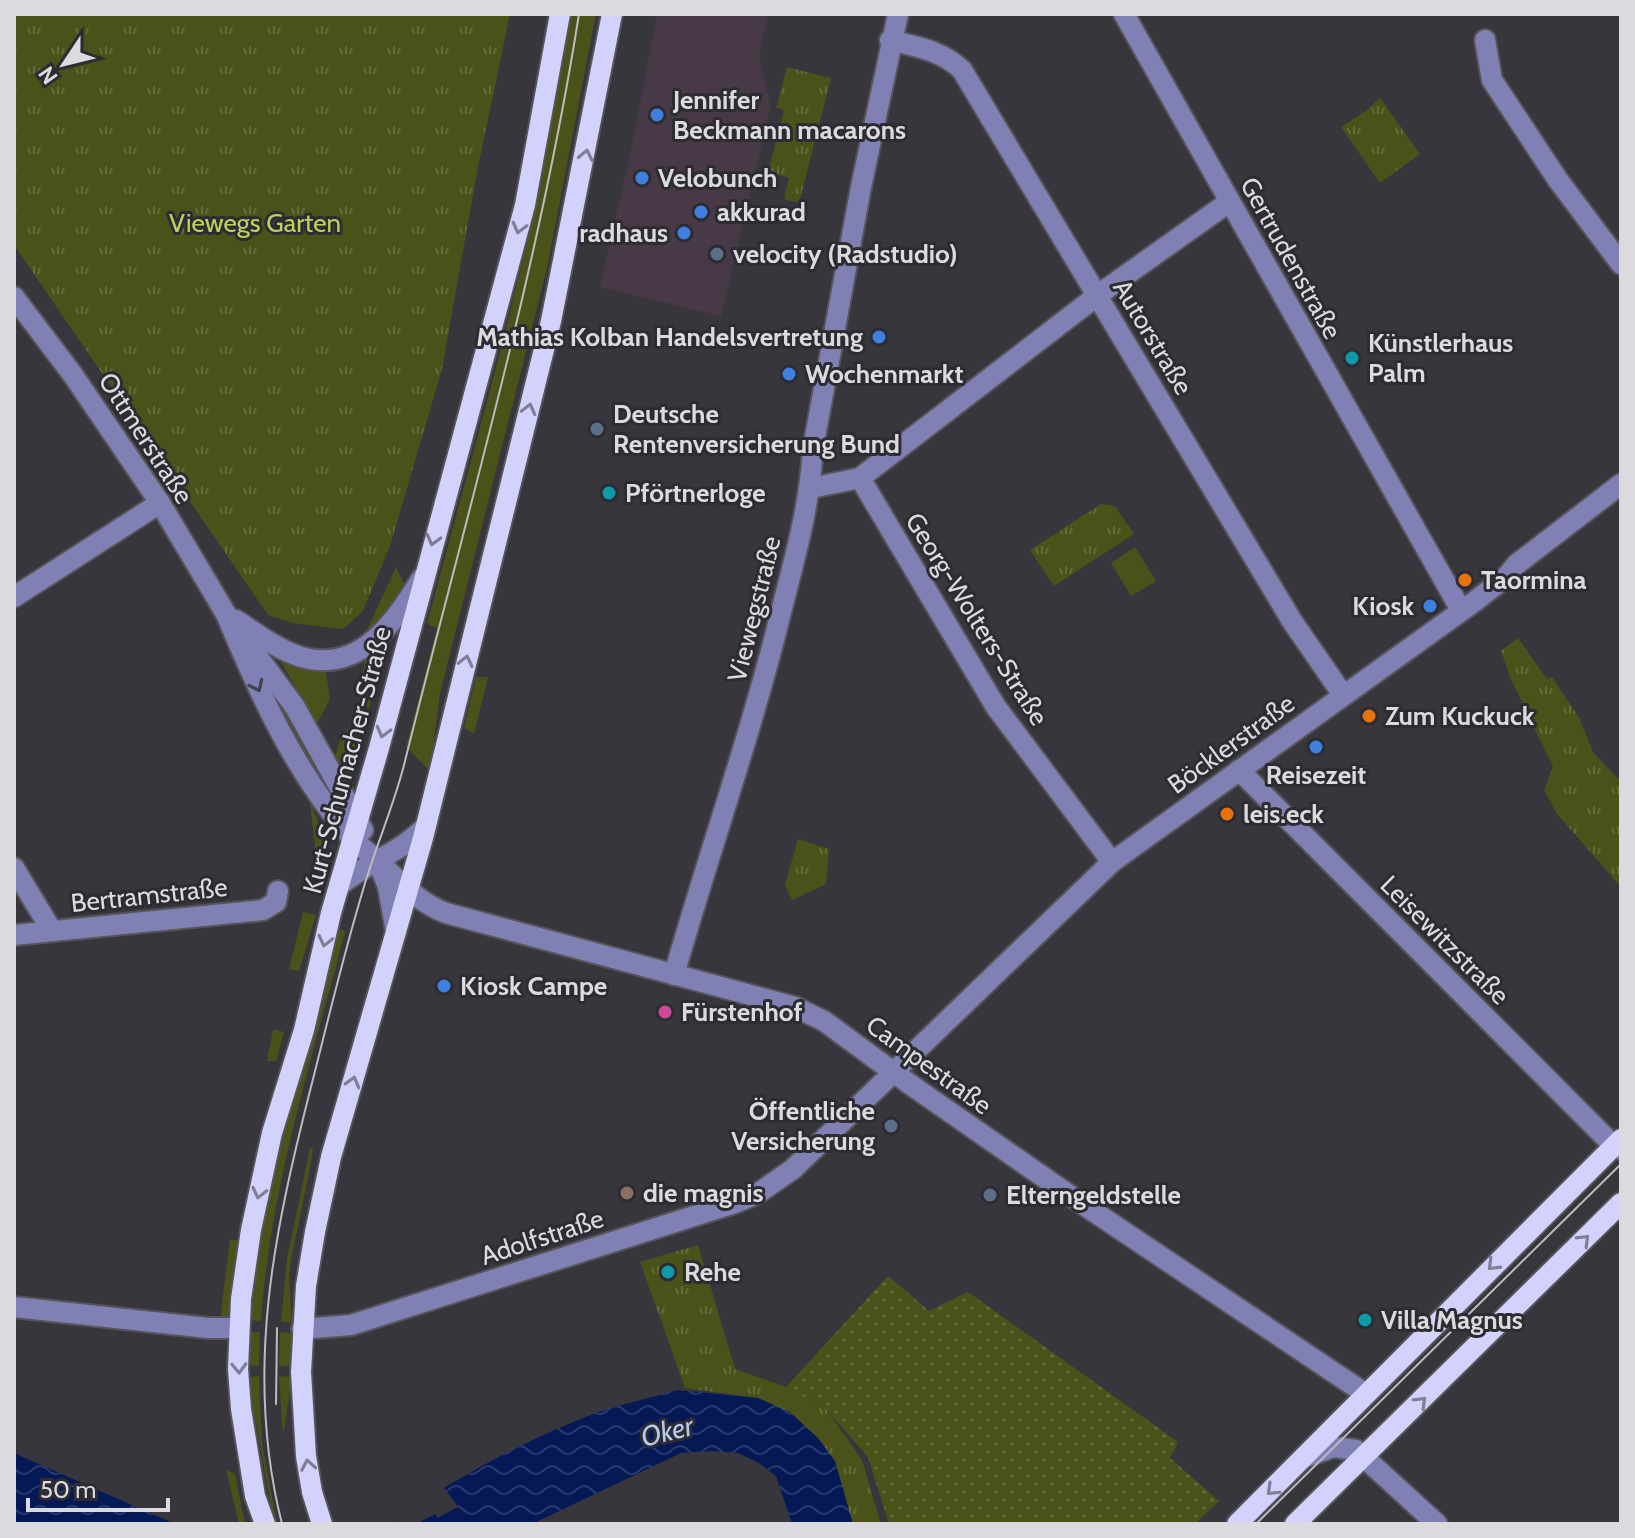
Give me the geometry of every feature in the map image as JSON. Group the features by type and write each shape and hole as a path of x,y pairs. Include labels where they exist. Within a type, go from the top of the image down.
{"main road":[{"name":"Kurt-Schumacher-Straße","path":"265,1524 255,1496 238,1369 239,1328 251,1230 272,1133 304,1030 339,886 525,205 560,14"},
{"path":"322,1524 312,1492 304,1440 302,1329 315,1232 331,1157 409,893 551,321 612,14"},
{"path":"1237,1524 1619,1145"},
{"path":"1295,1524 1621,1203"}],"street":[{"name":"Viewegstraße","path":"674,975 766,672 811,488 813,448 890,40 898,14"},
{"name":"Gertrudenstraße","path":"1124,14 1461,610"},
{"name":"Autorstraße","path":"890,40 949,57 962,70 1292,621 1343,695"},
{"path":"1485,40 1492,80 1551,170 1621,264"},
{"path":"811,488 860,478 1098,295 1229,202"},
{"name":"Ottmerstraße","path":"14,297 73,375 160,503 226,614 295,707 358,819 378,862"},
{"name":"Georg-Wolters-Straße","path":"860,478 996,707 1112,862"},
{"name":"Böcklerstraße","path":"894,1073 1112,862 1507,576 1517,564 1621,484"},
{"path":"14,597 160,503"},
{"path":"226,614 300,656 339,659 367,646 386,631 424,575"},
{"name":"Ottmerstraße","path":"226,614 257,688 313,787 353,839 378,862"},
{"name":"Leisewitzstraße","path":"1239,770 1619,1145"},
{"path":"339,886 405,845 426,826"},
{"path":"378,862 388,887 396,932"},
{"name":"Campestraße","path":"378,862 409,893 446,913 795,1007 824,1021 1075,1199 1366,1394"},
{"path":"14,868 52,931"},
{"name":"Bertramstraße","path":"14,935 263,910 276,902 278,891"},
{"name":"Adolfstraße","path":"302,1329 351,1325 757,1194 793,1169 894,1073"},
{"path":"14,1307 208,1328 239,1328"},
{"path":"1305,1457 1337,1447 1356,1450 1437,1524"}],"shaded area":[{"path":"657,14 768,14 759,57 771,105 721,316 600,287"}],"green space":[{"name":"Viewegs Garten","path":"14,14 510,14 477,172 442,369 390,546 363,611 343,629 292,623 268,615 14,245"},
{"path":"569,14 596,14 547,268 440,693 430,771 406,747 437,628 427,624 526,245 543,168"},
{"path":"787,67 831,78 799,203 784,199 789,178 768,172 784,110 776,108"},
{"path":"1380,98 1420,154 1380,183 1341,127"},
{"path":"1101,504 1115,506 1134,534 1054,586 1030,550"},
{"path":"1135,547 1156,581 1131,596 1111,563"},
{"path":"396,567 405,585 402,596 365,640 366,632"},
{"path":"1518,638 1547,679 1552,677 1580,719 1593,752 1621,782 1621,887 1557,814 1544,790 1553,767 1501,651"},
{"path":"384,641 386,644 369,709 358,697 366,653"},
{"path":"282,659 325,666 330,699 317,724 282,664"},
{"path":"476,677 488,677 474,734 464,728"},
{"path":"269,682 342,808 339,812 264,686"},
{"path":"349,728 363,735 353,772 349,774 335,755 342,735"},
{"path":"310,803 324,844 324,887 314,879 317,864"},
{"path":"798,839 829,849 826,884 792,900 785,885"},
{"path":"303,912 316,915 299,971 289,969"},
{"path":"339,928 345,932 306,1076 273,1222 261,1321 249,1320 260,1233 273,1167"},
{"path":"273,1029 284,1032 276,1061 267,1061"},
{"path":"310,1148 313,1148 311,1163 289,1277 292,1323 281,1322 287,1259"},
{"path":"230,1239 239,1241 231,1309 228,1316 220,1320"},
{"path":"698,1245 735,1369 786,1387 826,1409 862,1460 881,1524 853,1524 835,1461 758,1398 685,1388 640,1262"},
{"path":"888,1276 929,1311 968,1292 1178,1442 1170,1458 1219,1501 1195,1524 889,1524 868,1457 826,1409 786,1387"},
{"path":"249,1332 260,1332 259,1366 247,1365"},
{"path":"280,1332 292,1333 292,1366 279,1366"},
{"path":"259,1376 262,1443 277,1524 272,1512 247,1377"},
{"path":"279,1376 292,1377 283,1437"},
{"path":"226,1470 235,1474 245,1524 239,1524"}],"water":[{"name":"Oker","path":"677,1390 758,1398 790,1412 818,1438 835,1461 853,1524 792,1524 776,1476 738,1453 711,1451 681,1453 532,1524 389,1524 461,1478 536,1438 599,1412"},
{"path":"14,1453 175,1524 14,1524"}],"pier":[{"path":"443,1486 458,1507 437,1518 436,1514 415,1524 389,1524"}],"tram line":[{"path":"282,1524 271,1467 265,1410 265,1355 276,1245 299,1135 343,961 404,765 500,391 544,203 579,14"},
{"path":"1256,1524 1621,1164"},
{"path":"276,1404 277,1328"}],"place":[{"name":"Jennifer Beckmann macarons","path":"657,115"},
{"name":"Velobunch","path":"642,178"},
{"name":"akkurad","path":"701,212"},
{"name":"radhaus","path":"684,233"},
{"name":"velocity (Radstudio)","path":"717,254"},
{"name":"Mathias Kolban Handelsvertretung","path":"879,337"},
{"name":"Künstlerhaus Palm","path":"1352,358"},
{"name":"Wochenmarkt","path":"789,374"},
{"name":"Deutsche Rentenversicherung Bund","path":"597,429"},
{"name":"Pförtnerloge","path":"609,493"},
{"name":"Taormina","path":"1465,580"},
{"name":"Kiosk","path":"1430,606"},
{"name":"Zum Kuckuck","path":"1369,716"},
{"name":"Reisezeit","path":"1316,747"},
{"name":"leis.eck","path":"1227,814"},
{"name":"Kiosk Campe","path":"444,986"},
{"name":"Fürstenhof","path":"665,1012"},
{"name":"Öffentliche Versicherung","path":"891,1126"},
{"name":"die magnis","path":"627,1193"},
{"name":"Elterngeldstelle","path":"990,1195"},
{"name":"Rehe","path":"668,1272"},
{"name":"Villa Magnus","path":"1365,1320"}]}
